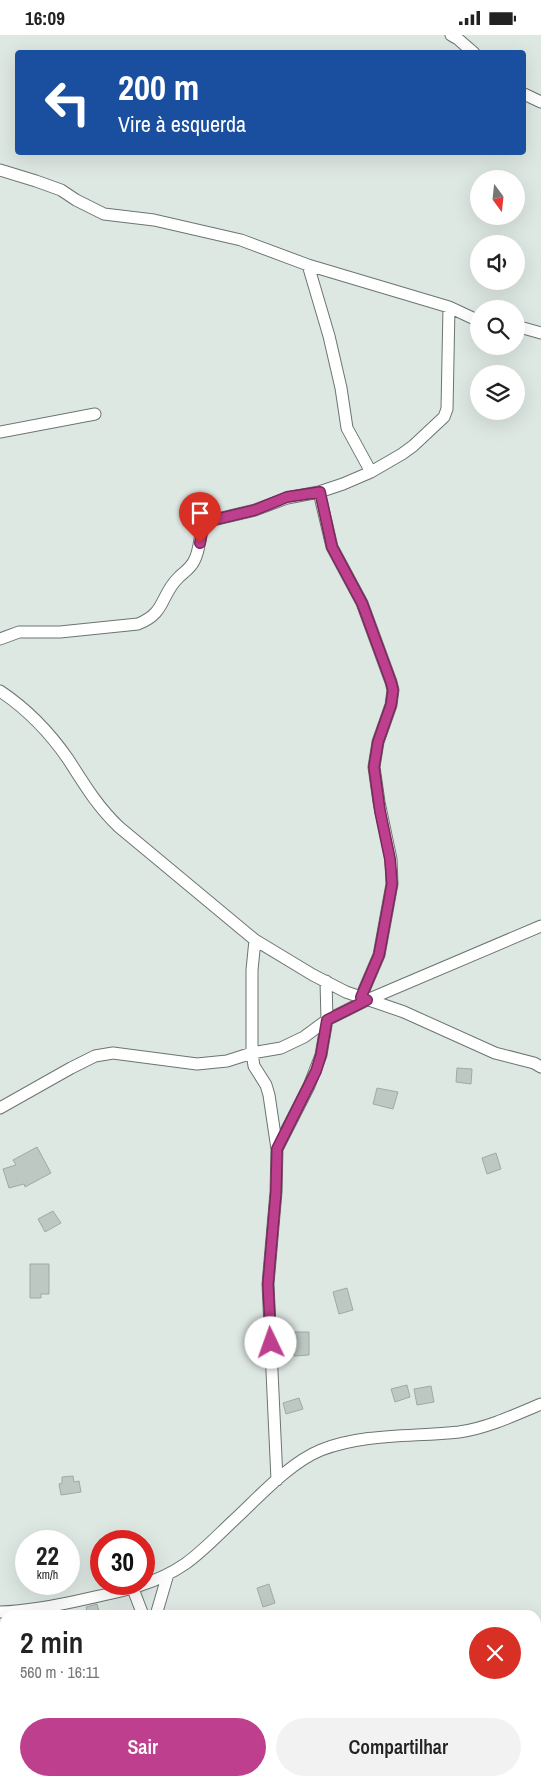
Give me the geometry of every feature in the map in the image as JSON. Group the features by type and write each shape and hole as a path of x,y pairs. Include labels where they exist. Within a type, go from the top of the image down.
{"street":[{"path":"451,35 471,50"},
{"path":"526,95 541,102"},
{"path":"0,170 61,191 104,214 154,220 240,240 308,265 449,307 470,317"},
{"path":"308,265 329,336 341,388 347,428 371,472"},
{"path":"0,639 19,633 60,632 138,624 149,619 155,615 178,578 193,563 198,554 202,533 209,521 255,510 287,497 320,492 371,472 402,454 444,417 447,409 449,307"},
{"path":"525,328 541,333"},
{"path":"0,432 95,414"},
{"path":"320,492 332,547 362,603 393,690 391,705 378,742 374,767 380,811 390,859 392,884 379,955 364,999"},
{"path":"0,691 28,713 48,733 103,812 255,940 326,981 364,999 404,1012 495,1053 534,1063 541,1067"},
{"path":"0,1108 71,1068 95,1057 113,1053 197,1064 227,1061 252,1053 281,1048 304,1037 327,1020 364,999 541,926"},
{"path":"255,940 252,969 252,1053 254,1066 266,1085 269,1095 277,1149 276,1192 268,1284 277,1481"},
{"path":"277,1149 316,1071 321,1055 327,1020 326,981"},
{"path":"155,1580 185,1563 277,1481 304,1459 320,1451 369,1438 460,1431 510,1417 541,1404"},
{"path":"157,1610 168,1574"},
{"path":"19,1610 47,1607 104,1595"},
{"path":"135,1595 141,1610"}],"building":[{"path":"457,1068 472,1069 471,1084 456,1082"},
{"path":"377,1088 398,1092 393,1109 373,1104"},
{"path":"37,1147 51,1173 25,1187 24,1184 9,1188 3,1169 16,1165 13,1160"},
{"path":"496,1153 501,1169 487,1174 482,1158"},
{"path":"53,1211 61,1223 45,1232 38,1219"},
{"path":"30,1264 49,1264 49,1294 41,1294 41,1298 30,1298"},
{"path":"347,1288 353,1310 339,1314 333,1292"},
{"path":"293,1332 309,1332 309,1355 294,1356"},
{"path":"407,1385 410,1397 395,1402 391,1389"},
{"path":"431,1386 434,1402 417,1405 414,1389"},
{"path":"299,1398 303,1409 286,1414 283,1403"},
{"path":"73,1476 74,1482 79,1481 81,1492 61,1495 59,1484 62,1483 62,1477"},
{"path":"269,1584 275,1603 263,1607 257,1588"},
{"path":"97,1604 99,1610 87,1610 86,1607"}],"route":[{"path":"200,543 202,533 209,521 255,510 287,497 320,492 329,539 362,603 393,690 391,705 378,742 374,767 392,874 382,943 376,964 361,997 367,1000 327,1020 321,1055 316,1071 277,1149 276,1192 268,1284 271,1343"}]}
